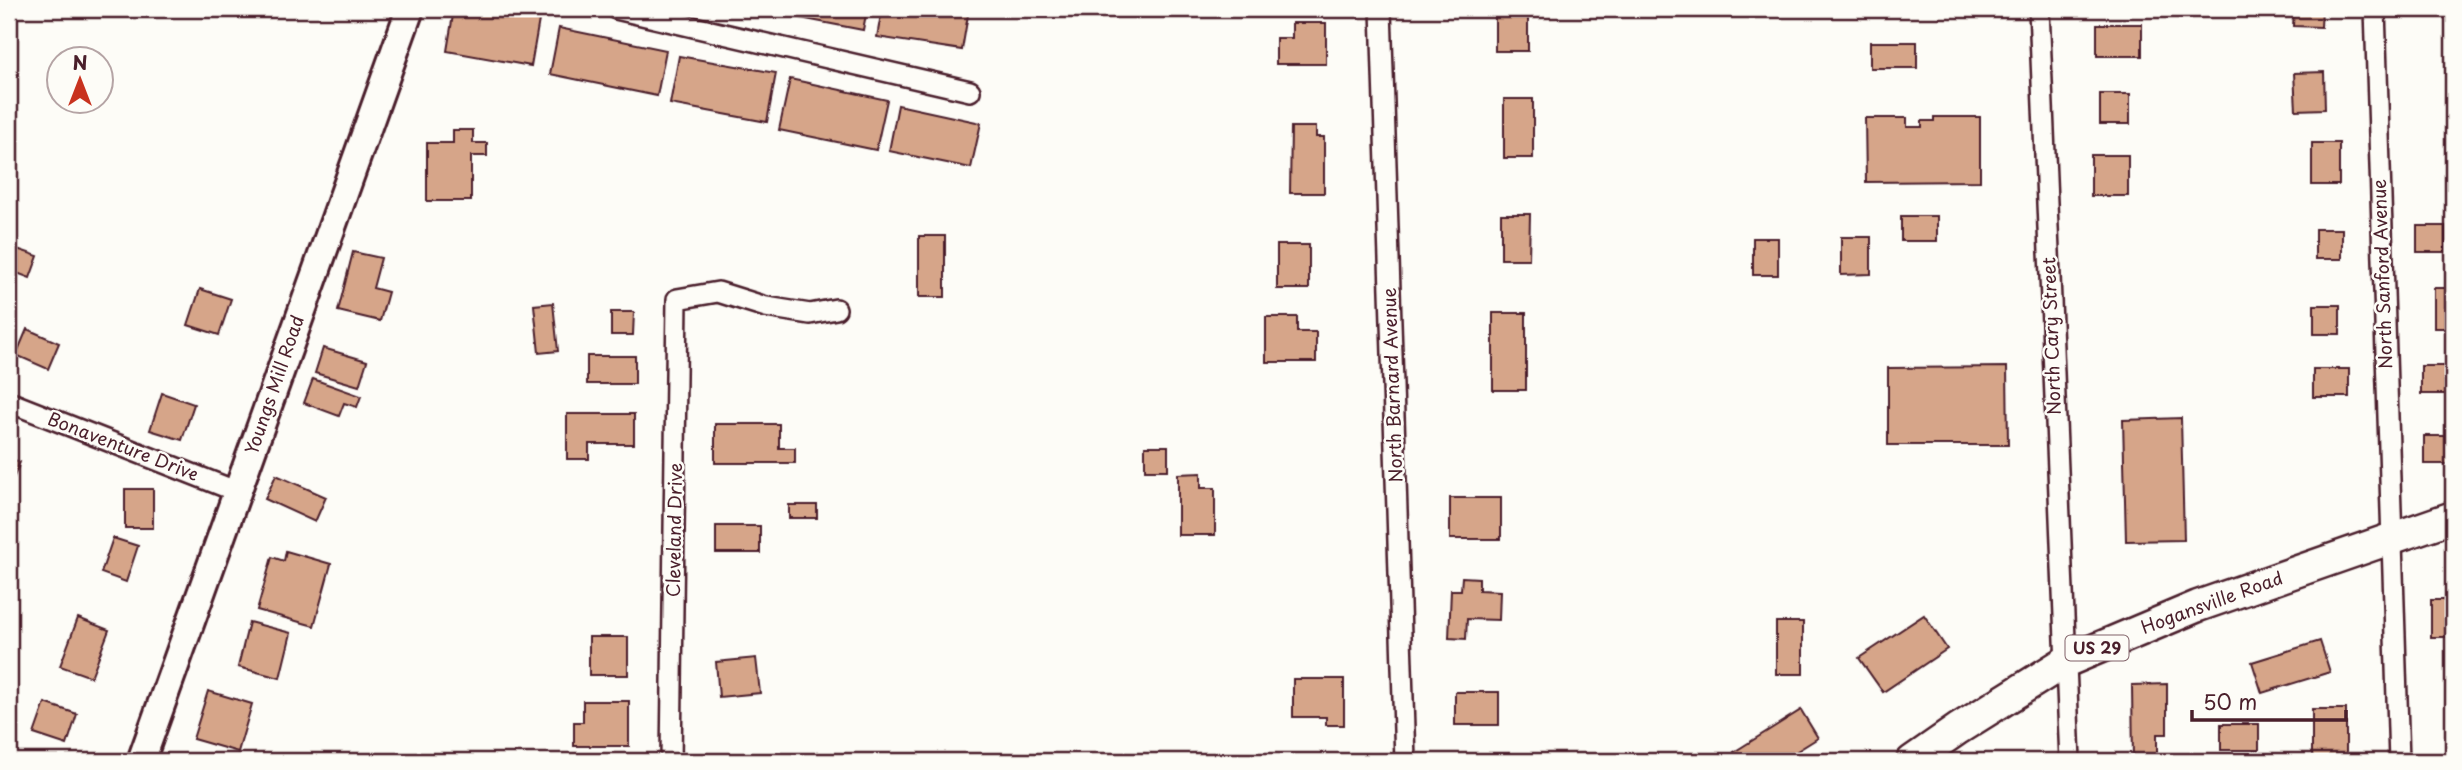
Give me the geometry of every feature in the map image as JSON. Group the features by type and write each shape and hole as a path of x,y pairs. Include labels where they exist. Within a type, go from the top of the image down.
{"main road":[{"name":"Hogansville Road","path":"1912,761 2065,662 2198,606 2453,517"}],"street":[{"name":"Youngs Mill Road","path":"141,761 410,9"},
{"path":"616,9 970,91"},
{"name":"North Barnard Avenue","path":"1381,9 1405,761"},
{"name":"North Cary Street","path":"2039,9 2070,761"},
{"name":"North Sanford Avenue","path":"2375,9 2399,761"},
{"name":"Cleveland Drive","path":"671,761 677,299 718,292 766,307 810,314 836,309"},
{"name":"Bonaventure Drive","path":"9,402 237,492"}],"building":[{"path":"454,9 477,9 539,20 531,66 447,51"},
{"path":"792,9 867,9 863,30 790,16"},
{"path":"882,9 969,9 962,50 877,37"},
{"path":"1495,9 1528,9 1528,51 1495,51"},
{"path":"2294,9 2322,9 2321,27 2293,26"},
{"path":"1292,23 1326,23 1326,64 1276,64 1276,38 1292,38"},
{"path":"2097,24 2142,24 2142,56 2097,56"},
{"path":"559,28 666,50 657,96 550,74"},
{"path":"1870,42 1917,42 1917,68 1870,68"},
{"path":"679,56 776,73 767,122 670,104"},
{"path":"2324,72 2325,109 2296,110 2294,73"},
{"path":"790,79 887,100 876,150 779,130"},
{"path":"2100,94 2130,94 2130,124 2100,124"},
{"path":"1504,99 1533,99 1533,158 1504,158"},
{"path":"898,105 981,123 971,168 889,151"},
{"path":"1934,117 1980,117 1980,181 1866,182 1865,118 1907,118 1907,127 1922,127 1922,121 1934,121"},
{"path":"1291,127 1316,127 1316,137 1324,137 1324,193 1290,193"},
{"path":"453,130 473,130 473,143 487,143 487,156 471,156 471,201 427,201 427,143 453,143"},
{"path":"2312,143 2339,143 2339,185 2312,185"},
{"path":"2091,155 2128,155 2128,196 2091,196"},
{"path":"1501,214 1530,214 1529,259 1501,259"},
{"path":"1901,216 1937,216 1937,241 1901,241"},
{"path":"2417,226 2445,226 2445,252 2417,252"},
{"path":"2315,229 2342,229 2342,259 2315,259"},
{"path":"919,236 945,236 945,297 919,297"},
{"path":"1841,237 1871,237 1871,274 1841,275"},
{"path":"1753,238 1778,238 1778,275 1753,275"},
{"path":"1277,245 1309,245 1309,289 1277,289"},
{"path":"17,249 38,256 30,278 9,270"},
{"path":"353,252 381,258 373,288 388,292 380,321 338,311"},
{"path":"2434,288 2453,288 2453,328 2434,328"},
{"path":"200,289 231,299 219,335 188,325"},
{"path":"553,303 558,351 539,353 534,305"},
{"path":"2314,305 2340,305 2340,334 2314,334"},
{"path":"611,312 634,312 633,335 611,335"},
{"path":"1493,313 1526,313 1526,390 1493,390"},
{"path":"1266,317 1297,317 1297,332 1316,332 1316,362 1266,362"},
{"path":"27,329 59,343 48,369 16,355"},
{"path":"323,348 367,361 359,386 315,373"},
{"path":"587,356 635,356 635,384 587,384"},
{"path":"2421,366 2453,366 2453,394 2421,394"},
{"path":"2007,367 2008,445 1888,445 1888,368"},
{"path":"2313,369 2349,369 2349,397 2313,397"},
{"path":"313,379 361,396 357,407 344,403 339,416 304,403"},
{"path":"162,393 194,404 182,440 150,430"},
{"path":"567,414 634,414 634,444 589,444 589,459 567,459"},
{"path":"2181,418 2184,540 2126,541 2123,420"},
{"path":"715,424 779,424 779,448 795,448 795,463 715,463"},
{"path":"2424,436 2453,436 2453,464 2424,464"},
{"path":"1145,446 1168,446 1168,470 1145,470"},
{"path":"9,458 20,462 11,484 9,483"},
{"path":"1201,473 1201,488 1215,488 1215,535 1178,535 1178,474"},
{"path":"276,475 326,497 315,522 265,499"},
{"path":"125,489 153,489 153,528 125,528"},
{"path":"1450,498 1501,498 1501,539 1450,539"},
{"path":"789,505 817,505 817,518 789,518"},
{"path":"716,526 760,526 760,553 716,553"},
{"path":"113,538 138,546 126,582 101,573"},
{"path":"286,551 331,564 314,626 257,610 272,557 284,561"},
{"path":"1462,577 1479,578 1479,590 1500,591 1499,620 1467,619 1466,639 1449,638 1451,590 1461,590"},
{"path":"2431,600 2453,600 2453,637 2431,637"},
{"path":"1924,615 1947,649 1883,692 1859,658"},
{"path":"78,618 109,630 91,677 60,666"},
{"path":"249,622 291,633 280,678 238,667"},
{"path":"1776,622 1803,622 1803,674 1776,674"},
{"path":"589,637 628,637 628,675 589,675"},
{"path":"2320,641 2330,672 2262,693 2252,662"},
{"path":"756,658 760,693 719,697 716,662"},
{"path":"1293,679 1344,679 1344,725 1326,725 1326,717 1293,717"},
{"path":"2167,684 2167,734 2157,734 2157,761 2133,761 2132,685"},
{"path":"208,691 252,704 238,752 193,739"},
{"path":"1455,692 1499,692 1499,725 1455,725"},
{"path":"583,701 629,701 629,746 574,746 574,722 583,722"},
{"path":"45,703 77,714 67,745 34,734"},
{"path":"2312,709 2346,709 2346,761 2312,761"},
{"path":"1801,710 1818,738 1781,761 1740,761 1734,752"},
{"path":"2221,724 2259,724 2259,750 2221,750"}]}
